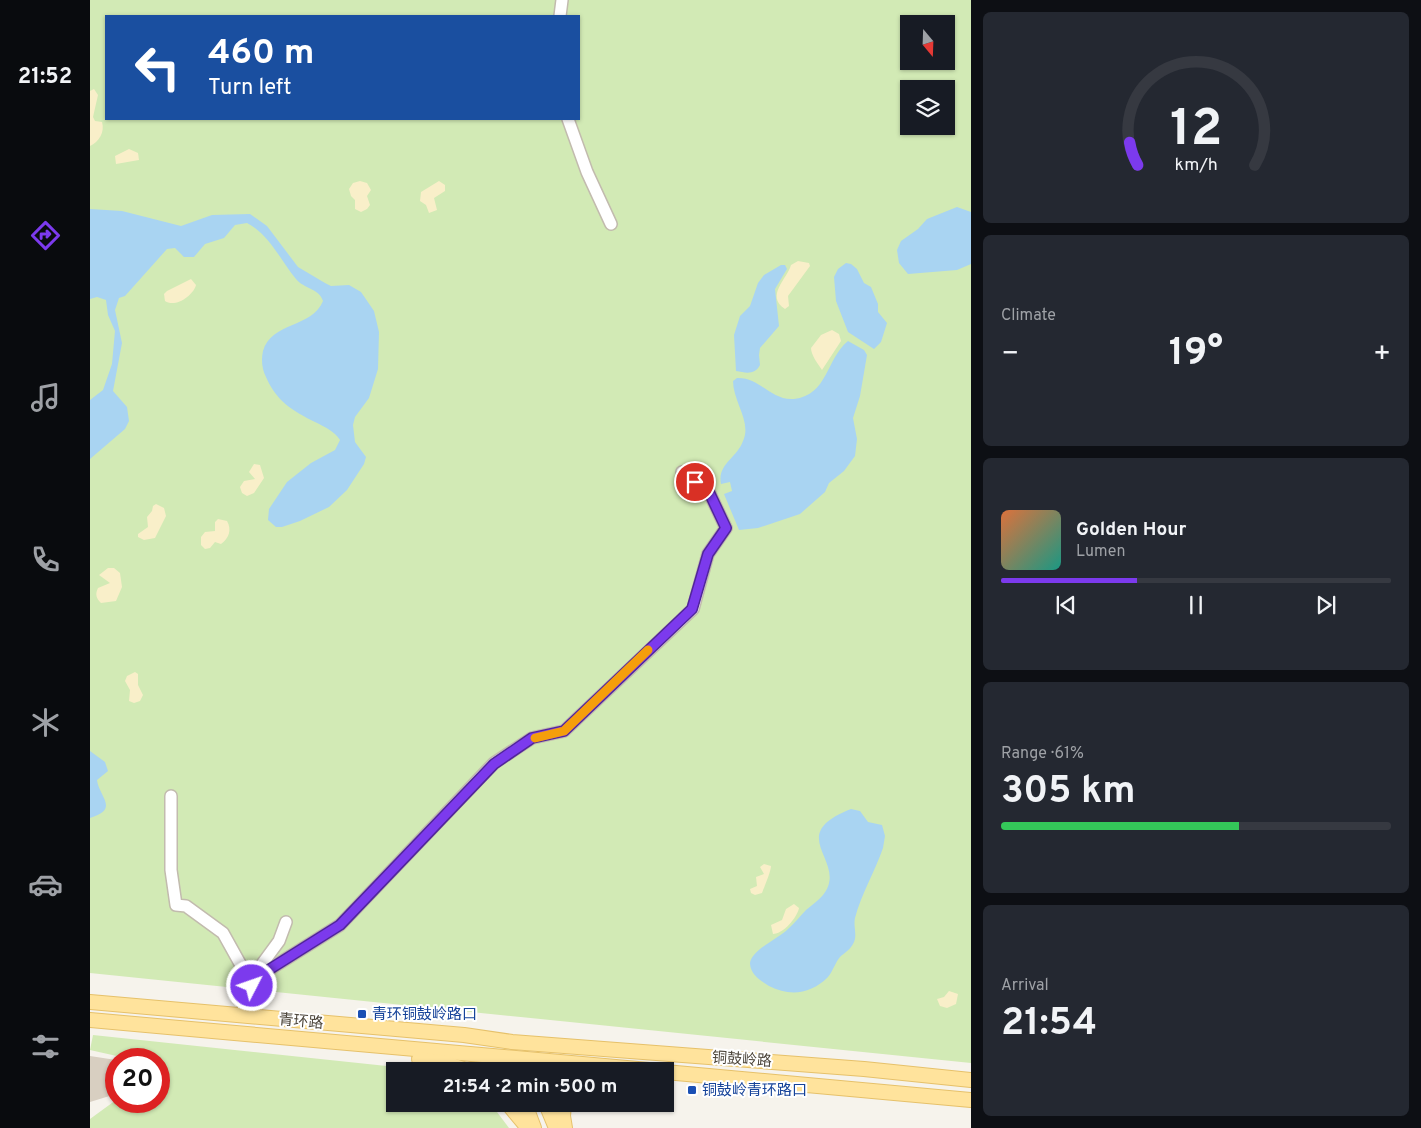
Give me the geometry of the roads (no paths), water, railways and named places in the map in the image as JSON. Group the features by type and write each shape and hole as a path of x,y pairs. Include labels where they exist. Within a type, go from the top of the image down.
{"main road":[{"name":"青环路","path":"90,1002 464,1035 512,1042"},
{"name":"青环路","path":"90,1020 507,1058 520,1062"},
{"path":"310,1041 360,1053 436,1062"},
{"path":"509,1062 507,1058 512,1042"},
{"path":"512,1042 528,1062"},
{"name":"铜鼓岭路","path":"512,1042 892,1071 971,1080"},
{"name":"铜鼓岭路","path":"674,1073 971,1100"},
{"path":"515,1112 528,1128"},
{"path":"528,1112 534,1128"},
{"path":"549,1112 556,1128"},
{"path":"563,1112 565,1128"}],"street":[{"path":"560,15 562,0"},
{"path":"568,120 587,172 611,224"},
{"path":"252,986 270,969 340,925 494,764 532,738 564,731 692,609 708,554 726,528 709,492 682,472"},
{"path":"171,796 171,870 176,905 186,906 223,933 252,986"},
{"path":"241,1015 257,971 279,941 286,922"}],"water":[{"path":"957,207 971,212 971,264 957,270 908,274 899,263 897,250 901,241 918,229 927,219"},
{"path":"90,209 122,211 181,226 212,215 250,214 267,226 298,267 331,286 349,285 361,292 374,311 379,332 378,369 369,398 355,417 353,425 355,442 366,457 364,464 347,490 329,507 300,521 282,527 276,527 268,520 269,509 287,482 311,463 335,450 340,440 335,434 299,414 280,399 265,374 262,358 267,342 274,335 310,316 318,310 323,301 318,293 296,279 262,234 247,223 235,225 224,238 205,244 194,257 184,257 175,248 167,249 125,296 119,298 115,310 122,343 113,391 127,407 129,421 125,429 90,459 90,400 103,390 112,364 115,331 108,315 106,300 97,297 90,299"},
{"path":"846,263 851,264 857,269 864,283 871,287 878,304 878,312 887,323 881,342 874,349 848,332 836,301 834,277 838,269"},
{"path":"781,265 785,265 787,269 775,289 779,326 760,348 760,365 758,368 753,372 736,371 734,335 740,316 750,306 758,283 764,275"},
{"path":"848,341 864,350 867,355 860,396 853,418 857,439 855,456 844,471 829,483 825,492 800,514 758,528 739,530 724,494 732,491 730,482 721,484 722,471 740,447 745,434 744,419 736,397 733,381 737,378 752,381 786,399 805,396 814,391 820,384 835,357"},
{"path":"90,751 105,762 108,771 97,780 106,802 106,807 104,811 90,818"},
{"path":"851,809 860,811 868,822 882,825 885,836 883,848 855,918 854,941 850,948 838,959 828,977 815,987 800,992 785,992 769,986 754,974 750,964 751,959 760,949 784,933 823,895 829,883 829,871 819,839 821,829 831,819"}],"place":[{"name":"青环铜鼓岭路口","path":"362,1014"},
{"name":"铜鼓岭青环路口","path":"692,1090"}]}
